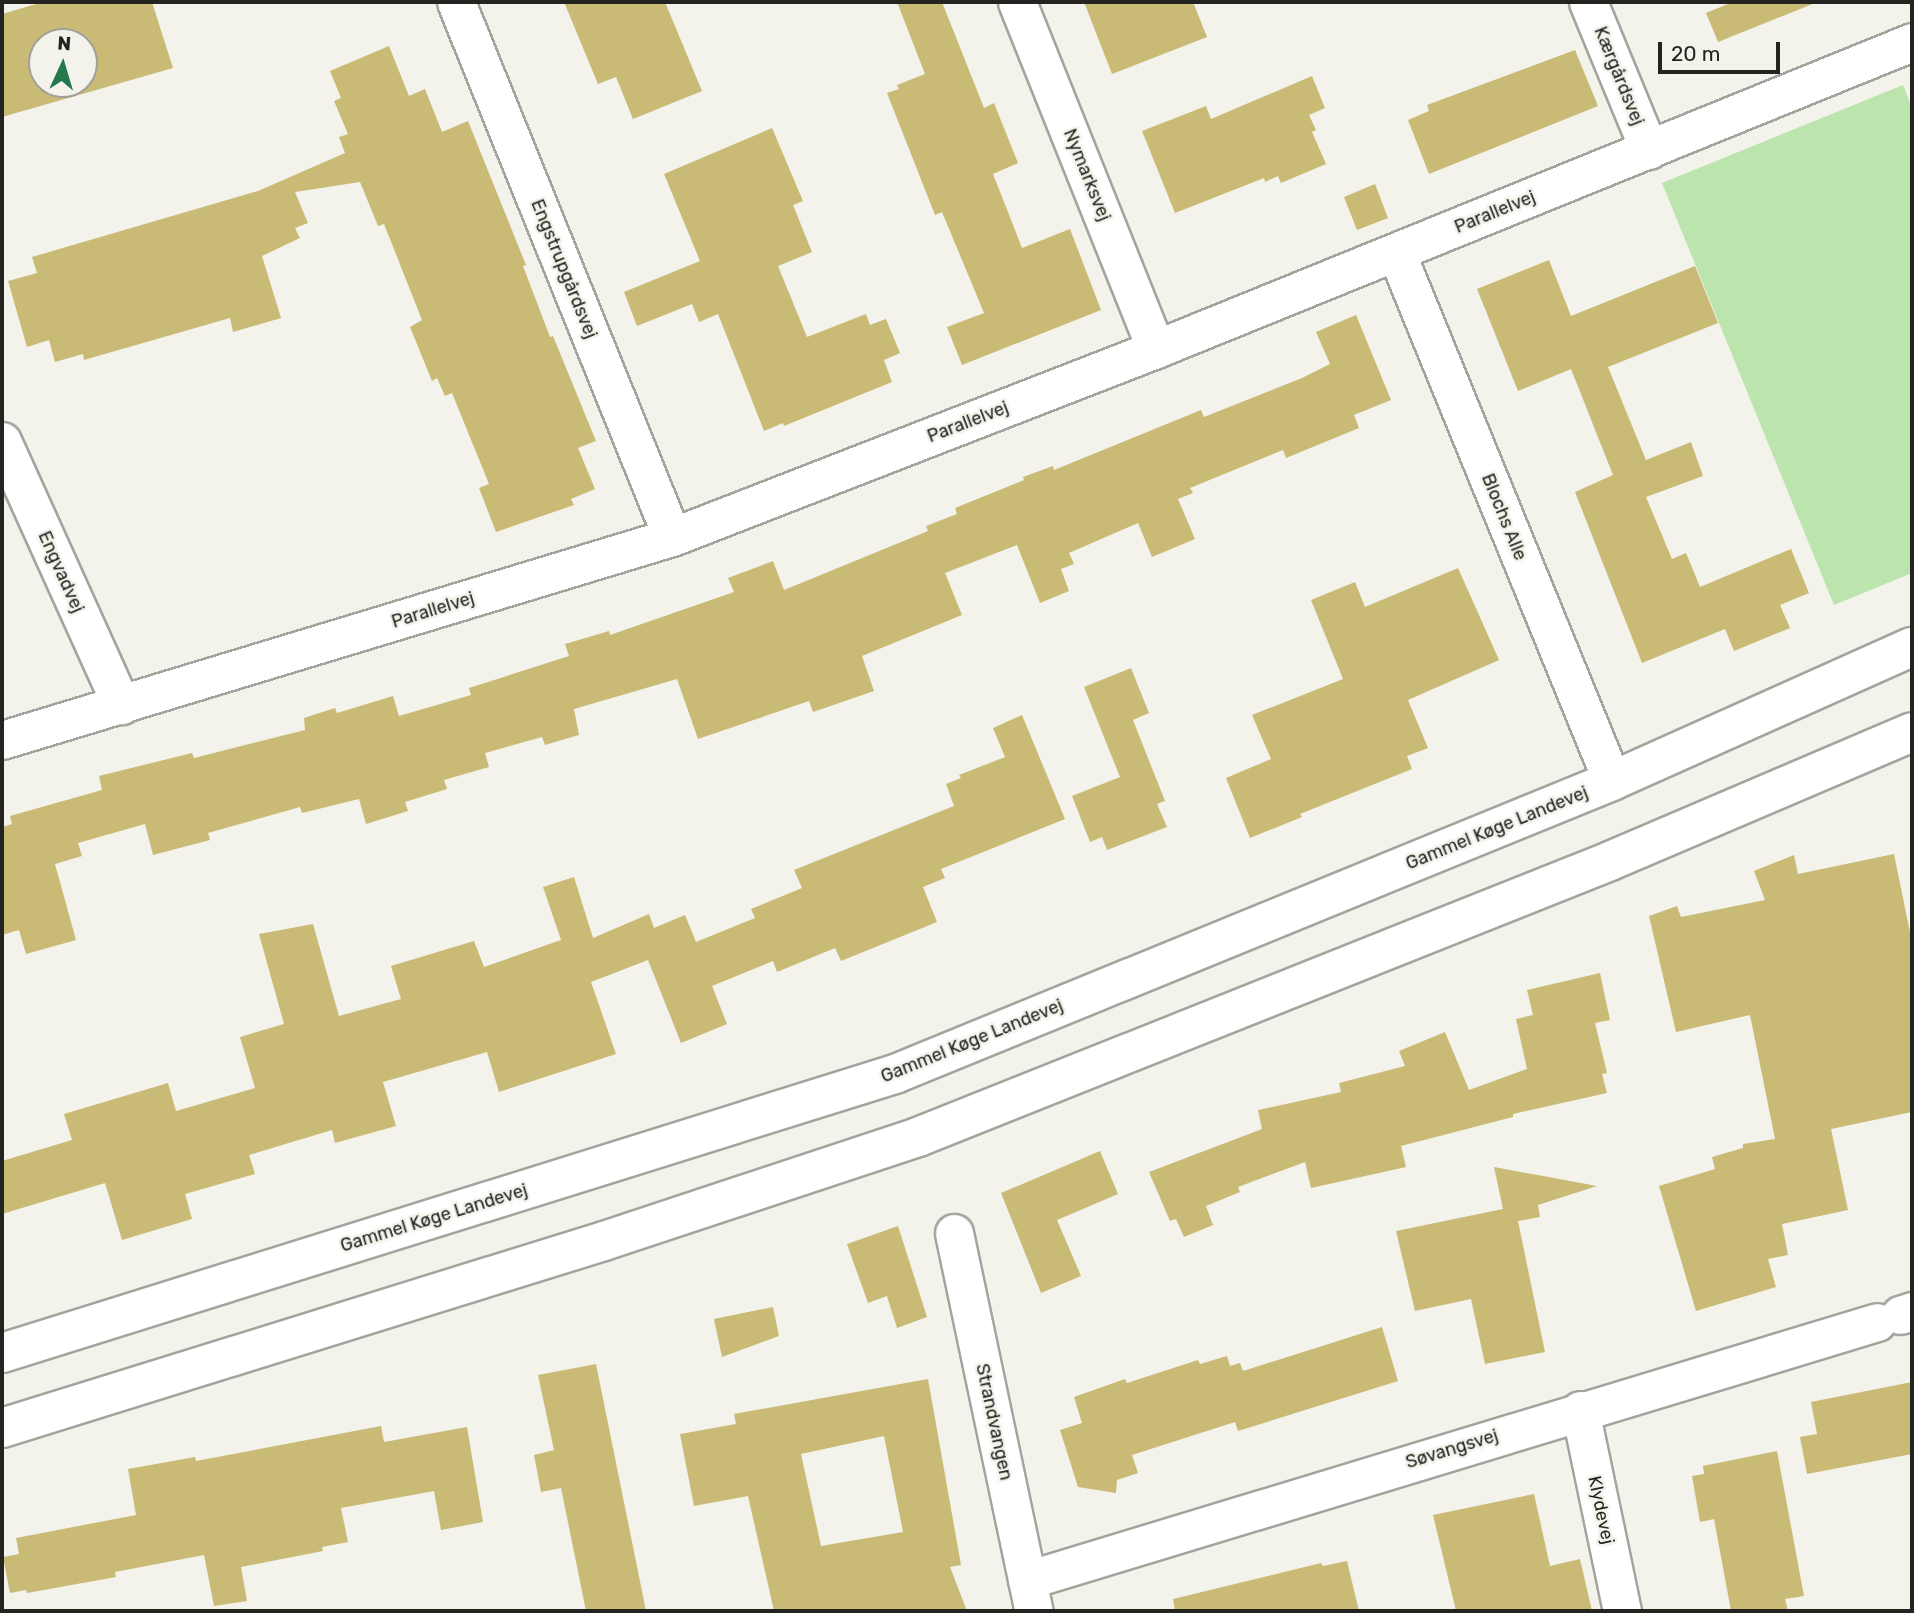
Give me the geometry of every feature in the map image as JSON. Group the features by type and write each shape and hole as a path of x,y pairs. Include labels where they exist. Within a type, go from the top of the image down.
{"main road":[{"name":"Gammel Køge Landevej","path":"2,1353 895,1074 1612,781 1912,647"},
{"path":"2,1427 604,1241 918,1137 1609,861 1912,732"}],"street":[{"name":"Engstrupgårdsvej","path":"456,2 672,537"},
{"name":"Nymarksvej","path":"1017,2 1156,349"},
{"name":"Kærgårdsvej","path":"1588,2 1649,150"},
{"name":"Parallelvej","path":"2,740 672,537 1156,349 1912,43"},
{"name":"Blochs Alle","path":"1396,252 1612,781"},
{"name":"Engvadvej","path":"2,440 121,705"},
{"name":"Strandvangen","path":"954,1233 1030,1595"},
{"name":"Søvangsvej","path":"1030,1595 1580,1410 1896,1316"},
{"name":"Klydevej","path":"1580,1410 1622,1611"}],"green space":[{"path":"1903,85 1912,108 1912,573 1834,605 1662,183"}],"building":[{"path":"43,2 152,2 173,68 98,89 98,28 28,28 28,98 68,98 2,117 2,14"},
{"path":"564,2 665,2 702,91 633,119 616,77 598,84"},
{"path":"897,2 942,2 984,108 994,103 1018,163 993,174 1022,248 1070,229 1101,310 962,365 947,327 984,313 942,212 935,215 887,93 899,89 897,85 925,74"},
{"path":"1084,2 1193,2 1207,37 1112,74"},
{"path":"1733,2 1815,3 1718,42 1706,13"},
{"path":"389,46 409,96 425,89 442,132 468,121 526,265 523,266 550,337 553,336 596,441 578,448 595,489 571,499 574,505 496,532 479,488 489,484 452,393 445,396 437,378 432,381 410,327 422,320 384,224 378,226 360,182 295,192 308,223 295,228 300,238 262,256 281,318 233,332 230,318 84,360 83,354 55,362 49,340 27,347 8,281 37,273 32,257 258,191 345,153 339,137 348,134 334,101 341,98 330,71"},
{"path":"1575,50 1598,106 1429,174 1408,120 1429,111 1427,105"},
{"path":"1312,76 1325,108 1309,115 1316,130 1312,132 1326,164 1281,183 1278,176 1265,182 1264,178 1175,213 1142,131 1206,106 1211,119"},
{"path":"772,128 803,201 793,205 812,252 778,266 807,337 866,314 870,325 886,319 900,353 884,360 892,382 784,426 783,423 764,431 718,314 699,322 692,304 637,326 624,292 700,261 664,174"},
{"path":"1375,184 1388,218 1357,230 1344,197"},
{"path":"1549,260 1571,316 1695,266 1718,323 1608,367 1646,460 1691,442 1703,476 1646,497 1672,559 1686,553 1700,587 1791,549 1809,593 1780,605 1790,628 1734,651 1725,629 1642,663 1575,492 1613,475 1571,369 1518,391 1477,289"},
{"path":"1356,315 1391,400 1354,415 1359,428 1286,458 1283,450 1190,488 1193,493 1178,499 1195,539 1152,557 1138,523 1069,553 1074,564 1061,569 1069,591 1040,603 1017,545 945,573 962,615 862,656 874,691 813,712 809,701 698,739 677,679 574,709 579,735 545,745 542,737 485,753 489,767 444,780 447,789 405,802 408,811 366,824 359,799 302,813 300,807 208,833 210,840 153,855 145,824 78,843 82,856 55,864 76,940 26,954 19,930 2,935 2,827 12,824 10,816 102,790 99,776 192,753 194,758 305,730 304,718 335,708 337,713 393,696 399,716 471,695 469,688 569,656 565,644 609,631 610,635 734,592 728,578 773,561 784,590 928,531 926,526 957,514 955,508 1024,480 1023,477 1053,466 1054,470 1201,410 1204,417 1302,378 1330,364 1316,332"},
{"path":"1458,568 1499,660 1408,700 1428,748 1407,756 1412,769 1300,814 1302,817 1250,838 1226,778 1271,759 1252,715 1343,679 1311,600 1355,582 1365,607"},
{"path":"1131,668 1149,713 1133,720 1165,801 1157,804 1167,827 1107,850 1102,837 1090,842 1072,796 1120,777 1084,687"},
{"path":"1022,715 1065,819 941,869 945,878 923,887 937,922 841,961 835,948 777,972 773,961 712,986 727,1024 681,1043 648,960 591,982 616,1054 499,1092 487,1052 383,1082 396,1126 335,1143 332,1130 249,1155 255,1174 185,1194 192,1219 122,1240 105,1183 2,1214 2,1161 72,1140 64,1114 168,1083 176,1111 255,1088 240,1037 284,1024 259,934 313,924 339,1016 401,999 391,966 474,941 484,967 561,940 543,887 574,877 593,938 649,914 654,928 685,915 696,942 755,918 751,909 802,888 794,870 954,806 946,784 961,778 959,775 1005,757 993,728"},
{"path":"1894,854 1912,942 1912,1112 1831,1129 1848,1210 1782,1224 1788,1255 1768,1259 1776,1287 1696,1311 1659,1186 1715,1169 1712,1157 1743,1148 1743,1144 1775,1139 1750,1015 1676,1032 1649,916 1677,906 1681,917 1765,900 1754,871 1794,855 1798,874"},
{"path":"1600,973 1610,1020 1595,1023 1607,1073 1602,1074 1607,1093 1513,1114 1513,1117 1401,1146 1406,1167 1311,1188 1305,1162 1238,1187 1240,1192 1206,1206 1213,1225 1184,1237 1176,1219 1170,1221 1149,1172 1262,1129 1258,1110 1341,1092 1339,1083 1405,1066 1399,1051 1445,1032 1469,1090 1527,1069 1516,1019 1533,1015 1527,990"},
{"path":"1100,1151 1118,1194 1057,1220 1081,1276 1041,1293 1001,1193"},
{"path":"1494,1167 1597,1186 1538,1205 1540,1217 1518,1221 1545,1352 1485,1364 1471,1299 1415,1311 1396,1231 1503,1209"},
{"path":"898,1226 927,1317 897,1328 887,1296 868,1303 847,1244"},
{"path":"773,1307 779,1336 722,1357 714,1319"},
{"path":"1382,1327 1398,1381 1238,1431 1235,1422 1132,1455 1138,1473 1117,1480 1116,1493 1078,1487 1060,1430 1082,1423 1074,1397 1125,1379 1127,1383 1198,1360 1200,1364 1227,1356 1230,1366 1240,1363 1243,1371"},
{"path":"596,1364 646,1611 586,1611 561,1488 541,1492 534,1455 554,1450 538,1375"},
{"path":"928,1379 961,1565 950,1567 967,1611 774,1611 748,1496 694,1506 680,1434 736,1424 734,1414","holes":["884,1436 903,1532 821,1546 801,1454"]},
{"path":"1912,1382 1912,1454 1807,1474 1800,1437 1817,1434 1811,1402"},
{"path":"381,1426 384,1442 467,1427 483,1522 441,1530 434,1491 341,1508 348,1542 322,1547 323,1551 241,1567 247,1601 214,1606 204,1555 115,1572 116,1577 27,1593 26,1590 10,1593 3,1557 19,1554 16,1538 136,1515 128,1469 195,1457 196,1461"},
{"path":"1777,1451 1804,1596 1785,1599 1788,1611 1731,1611 1714,1519 1700,1522 1692,1476 1704,1474 1703,1466"},
{"path":"1534,1494 1550,1566 1580,1559 1592,1611 1456,1611 1433,1515"},
{"path":"1347,1561 1359,1611 1175,1611 1173,1599 1321,1563 1323,1566"}]}
